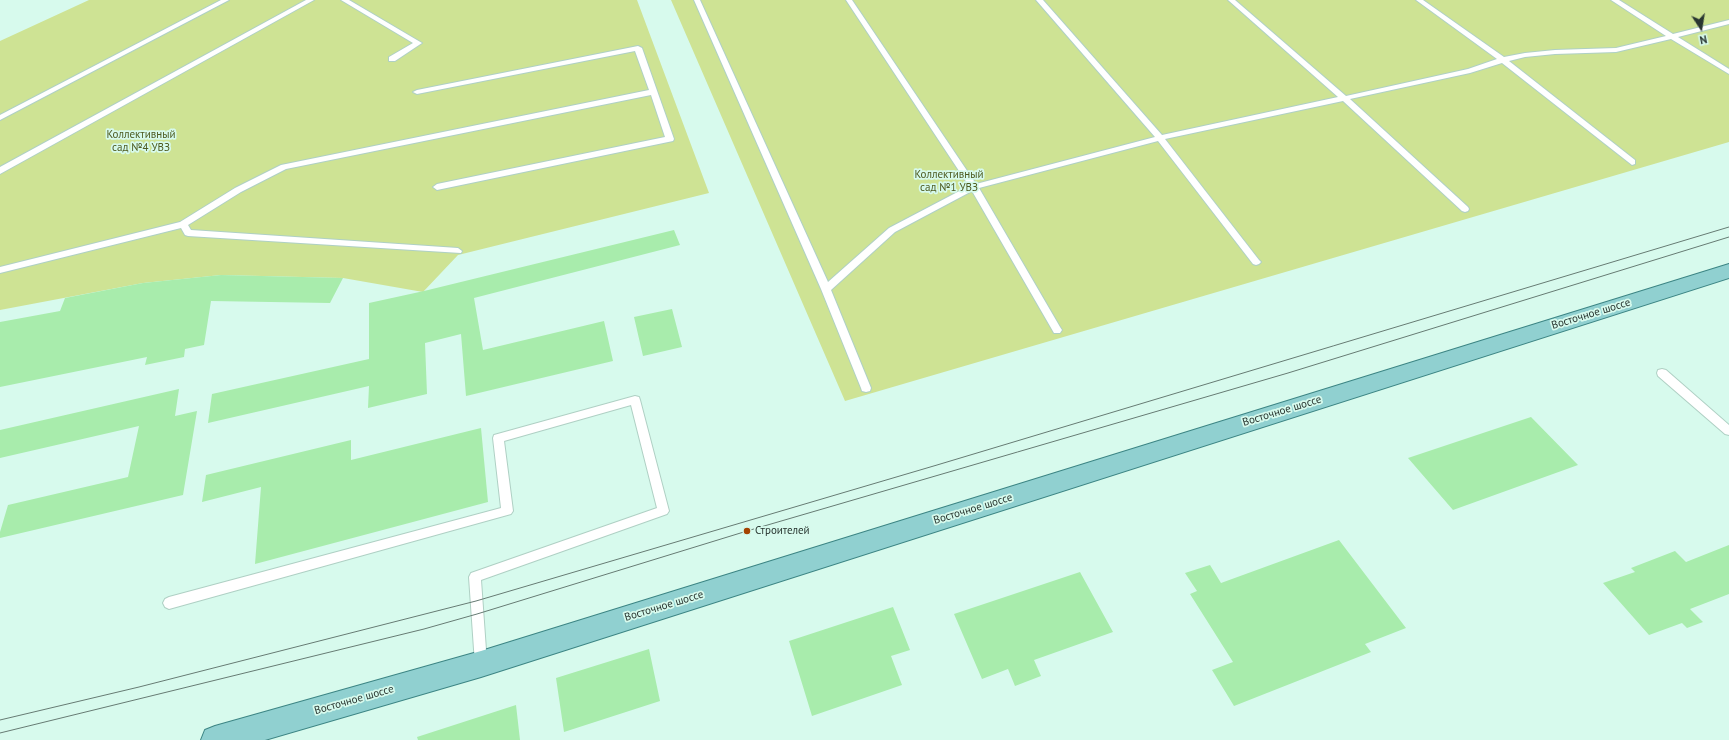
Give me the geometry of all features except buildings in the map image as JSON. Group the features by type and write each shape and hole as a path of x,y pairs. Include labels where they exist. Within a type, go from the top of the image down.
{"main road":[{"name":"Восточное шоссе","path":"214,740 481,664 1729,271"}],"lane":[{"path":"0,118 226,0"},
{"path":"0,171 311,0"},
{"path":"344,0 418,43 392,58"},
{"path":"697,0 826,289 866,388"},
{"path":"849,0 974,187 1057,330"},
{"path":"1039,0 1160,138 1256,262"},
{"path":"1231,0 1344,98 1465,209"},
{"path":"1419,0 1503,60 1632,162"},
{"path":"1614,0 1729,72"},
{"path":"826,289 892,230 974,187 1160,138 1470,71 1503,60 1555,52 1616,50 1729,22"},
{"path":"417,92 638,48 670,139 437,187"},
{"path":"0,270 183,224 238,190 284,167 653,92"},
{"path":"183,224 188,233 458,251"},
{"path":"1662,374 1729,431"},
{"path":"169,603 507,511 498,438 635,400 663,511 475,577 481,664"}],"green space":[{"name":"Коллективный сад №4 УВЗ","path":"89,0 637,0 709,193 458,255 423,292 343,278 221,275 143,283 0,310 0,41"},
{"name":"Коллективный сад №1 УВЗ","path":"671,0 1729,0 1729,142 845,401"}],"tram line":[{"path":"0,720 139,687 476,601 937,465 1729,227"},
{"path":"0,733 424,629 477,614 747,531 1288,373 1729,237"}],"place":[{"name":"Строителей","path":"747,531"}]}
